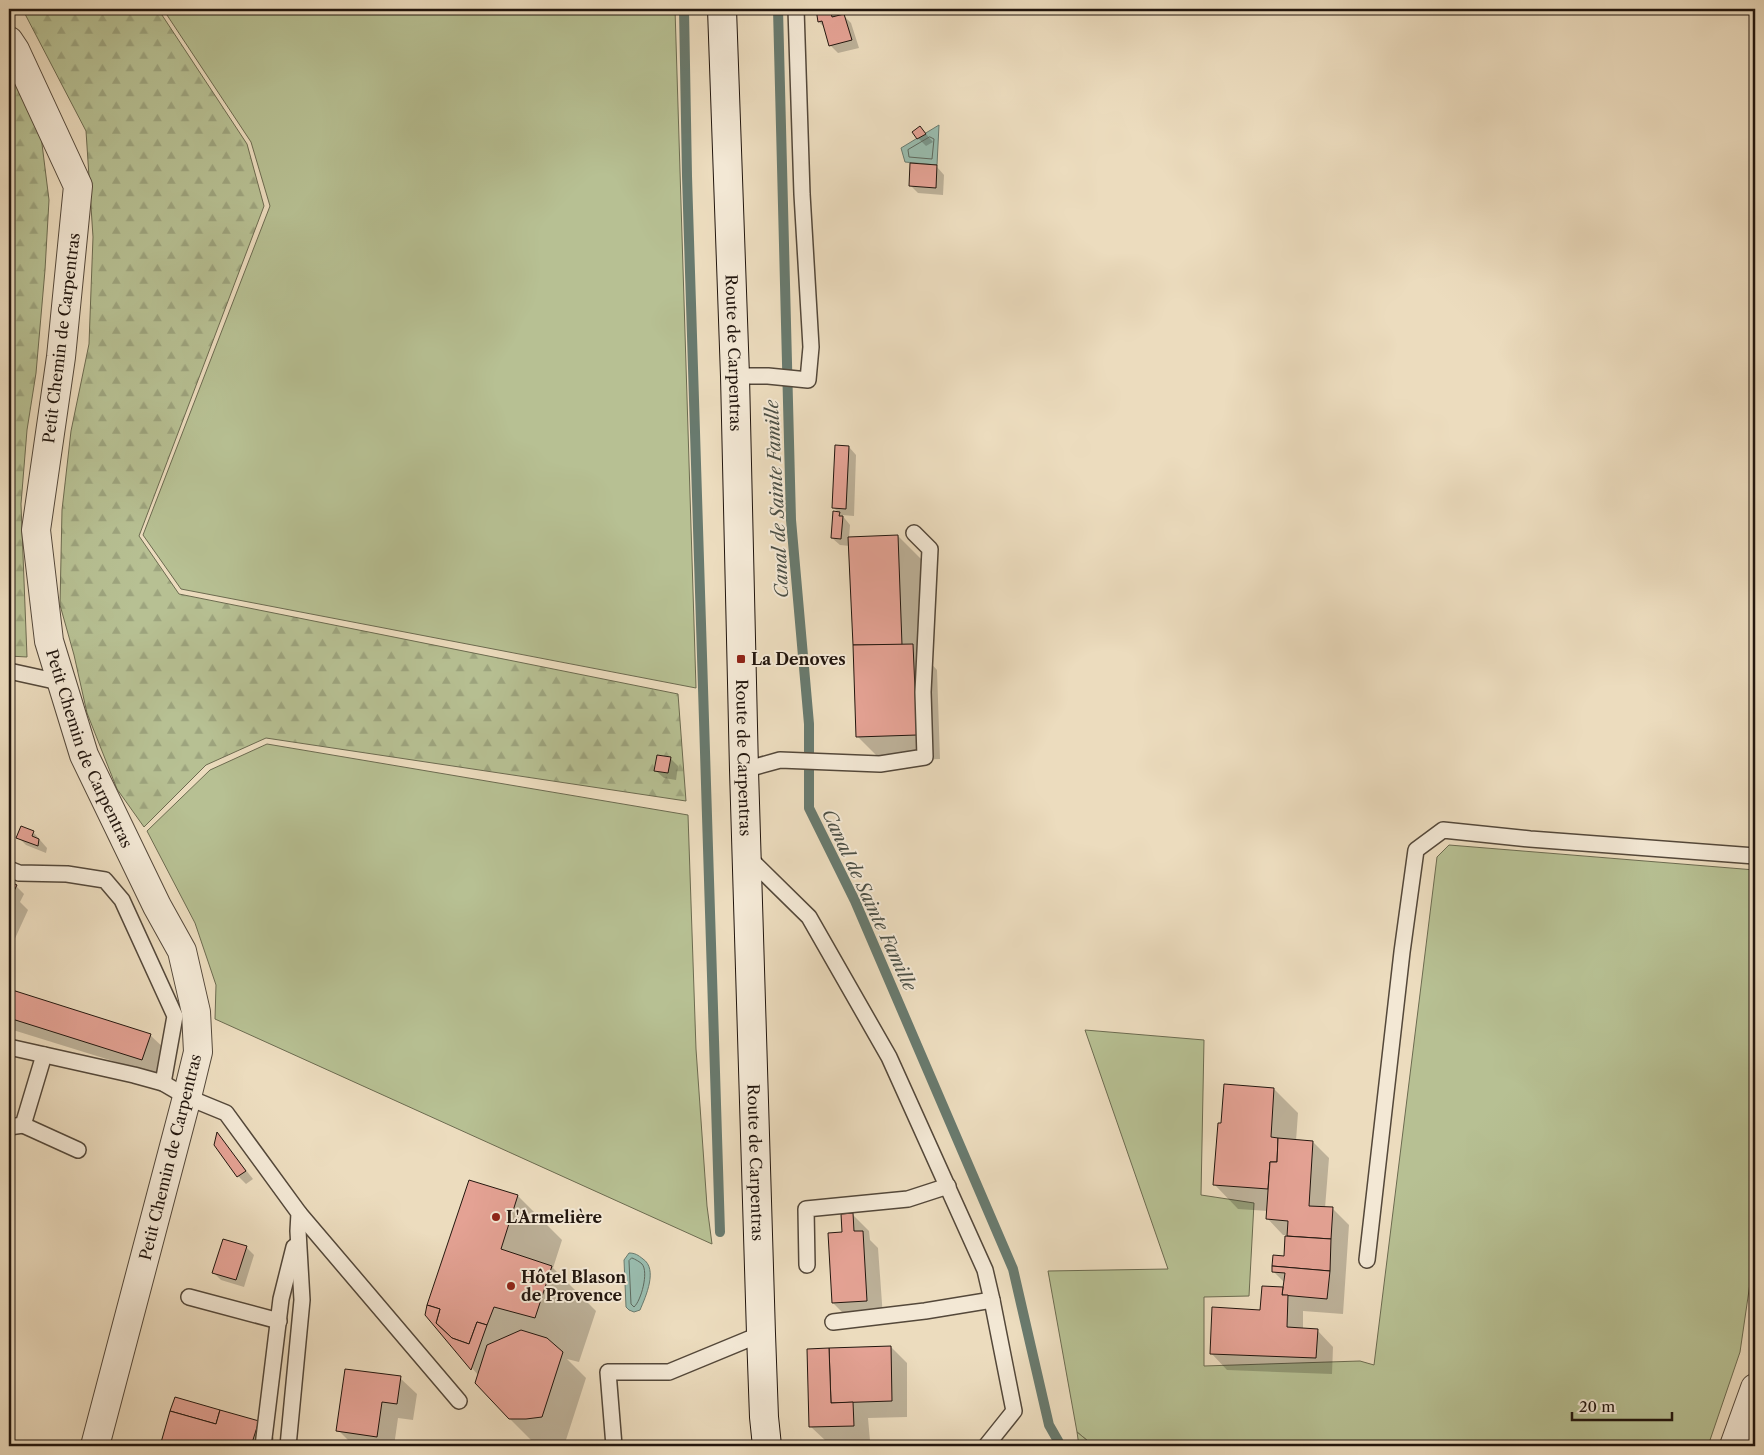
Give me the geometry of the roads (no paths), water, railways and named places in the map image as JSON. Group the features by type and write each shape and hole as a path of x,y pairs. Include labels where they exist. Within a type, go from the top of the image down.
{"street":[{"name":"Route de Carpentras","path":"722,9 735,376 746,856 764,1417 767,1446"},
{"name":"Petit Chemin de Carpentras","path":"9,41 15,50 78,186 61,357 36,530 49,641 84,755 157,906 182,951 196,1012 198,1052 95,1446"},
{"path":"1734,1446 1755,1388"}],"lane":[{"path":"735,376 768,376 808,380 811,348 802,194 796,9"},
{"path":"744,770 780,760 880,764 925,757 923,692 930,549 914,533"},
{"path":"9,672 50,680"},
{"path":"1367,1260 1402,952 1416,850 1443,830 1530,839 1755,856"},
{"path":"746,856 809,917 889,1056 984,1270 992,1300 1014,1411 986,1446"},
{"path":"9,868 19,873 67,874 104,880 122,900 174,1016 163,1083"},
{"path":"9,1047 163,1083 187,1097 226,1113 298,1213 459,1401"},
{"path":"44,1055 16,1126 78,1150"},
{"path":"807,1265 806,1210 908,1199 948,1186"},
{"path":"288,1446 302,1300 298,1213"},
{"path":"263,1446 281,1299 298,1231"},
{"path":"189,1297 279,1321"},
{"path":"833,1322 925,1311 992,1300"},
{"path":"614,1446 608,1372 670,1372 762,1334"}],"water":[{"path":"939,125 937,165 905,162 901,148"},
{"path":"629,1253 641,1258 650,1269 645,1298 640,1310 634,1312 626,1307 624,1260"}],"waterway":[{"path":"684,9 687,176 720,1232"},
{"name":"Canal de Sainte Famille","path":"778,9 791,520 809,724 809,808 855,901 1013,1269 1049,1425 1061,1446"}],"place":[{"name":"La Denoves","path":"741,659"},
{"name":"L'Armelière","path":"496,1217"},
{"name":"Hôtel Blason de Provence","path":"511,1286"}]}
